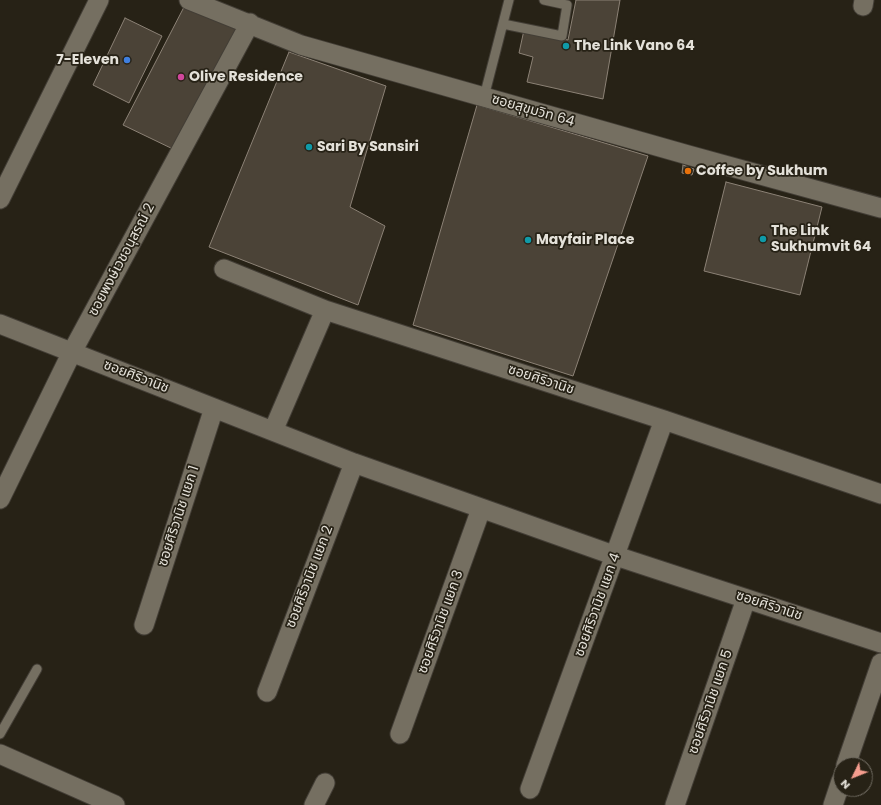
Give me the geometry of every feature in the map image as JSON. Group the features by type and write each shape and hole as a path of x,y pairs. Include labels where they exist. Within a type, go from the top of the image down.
{"street":[{"path":"0,199 99,0"},
{"name":"ซอยสุขุมวิท 64","path":"189,0 250,23 301,45 881,208"},
{"name":"ซอยพงษ์เวชอนุสรณ์ 2","path":"0,499 72,352 250,23"},
{"name":"ซอยศิริวานิช","path":"224,269 325,310 664,420 881,494"},
{"path":"273,431 325,310"},
{"name":"ซอยศิริวานิช","path":"0,324 354,463 481,509 616,556 881,643"},
{"name":"ซอยศิริวานิช แยก 1","path":"144,625 214,408"},
{"name":"ซอยศิริวานิช แยก 4","path":"530,789 616,556 664,420"},
{"name":"ซอยศิริวานิช แยก 2","path":"267,692 354,463"},
{"name":"ซอยศิริวานิช แยก 3","path":"400,734 481,509"},
{"name":"ซอยศิริวานิช แยก 5","path":"675,805 746,599"},
{"path":"849,757 881,662"},
{"path":"0,754 115,805"},
{"path":"314,805 325,783"}],"lane":[{"path":"484,97 509,0"},
{"path":"503,24 562,36 567,5 544,0"},
{"path":"0,734 37,669"}],"building":[{"name":"The Link Vano 64","path":"576,0 620,0 603,99 527,82 533,57 519,53 524,30 568,40"},
{"name":"Olive Residence","path":"184,7 240,29 175,150 123,125"},
{"name":"7-Eleven","path":"125,18 162,36 129,103 93,85"},
{"name":"Sari By Sansiri","path":"289,52 386,86 350,207 385,226 358,305 209,247"},
{"name":"Mayfair Place","path":"477,105 648,156 573,376 413,325"},
{"name":"Coffee by Sukhum","path":"683,165 694,169 692,175 682,173"},
{"name":"The Link Sukhumvit 64","path":"726,182 822,207 800,295 704,271"}],"place":[{"name":"The Link Vano 64","path":"566,46"},
{"name":"7-Eleven","path":"127,60"},
{"name":"Olive Residence","path":"181,77"},
{"name":"Sari By Sansiri","path":"309,147"},
{"name":"Coffee by Sukhum","path":"688,171"},
{"name":"The Link Sukhumvit 64","path":"763,239"},
{"name":"Mayfair Place","path":"528,240"}]}
